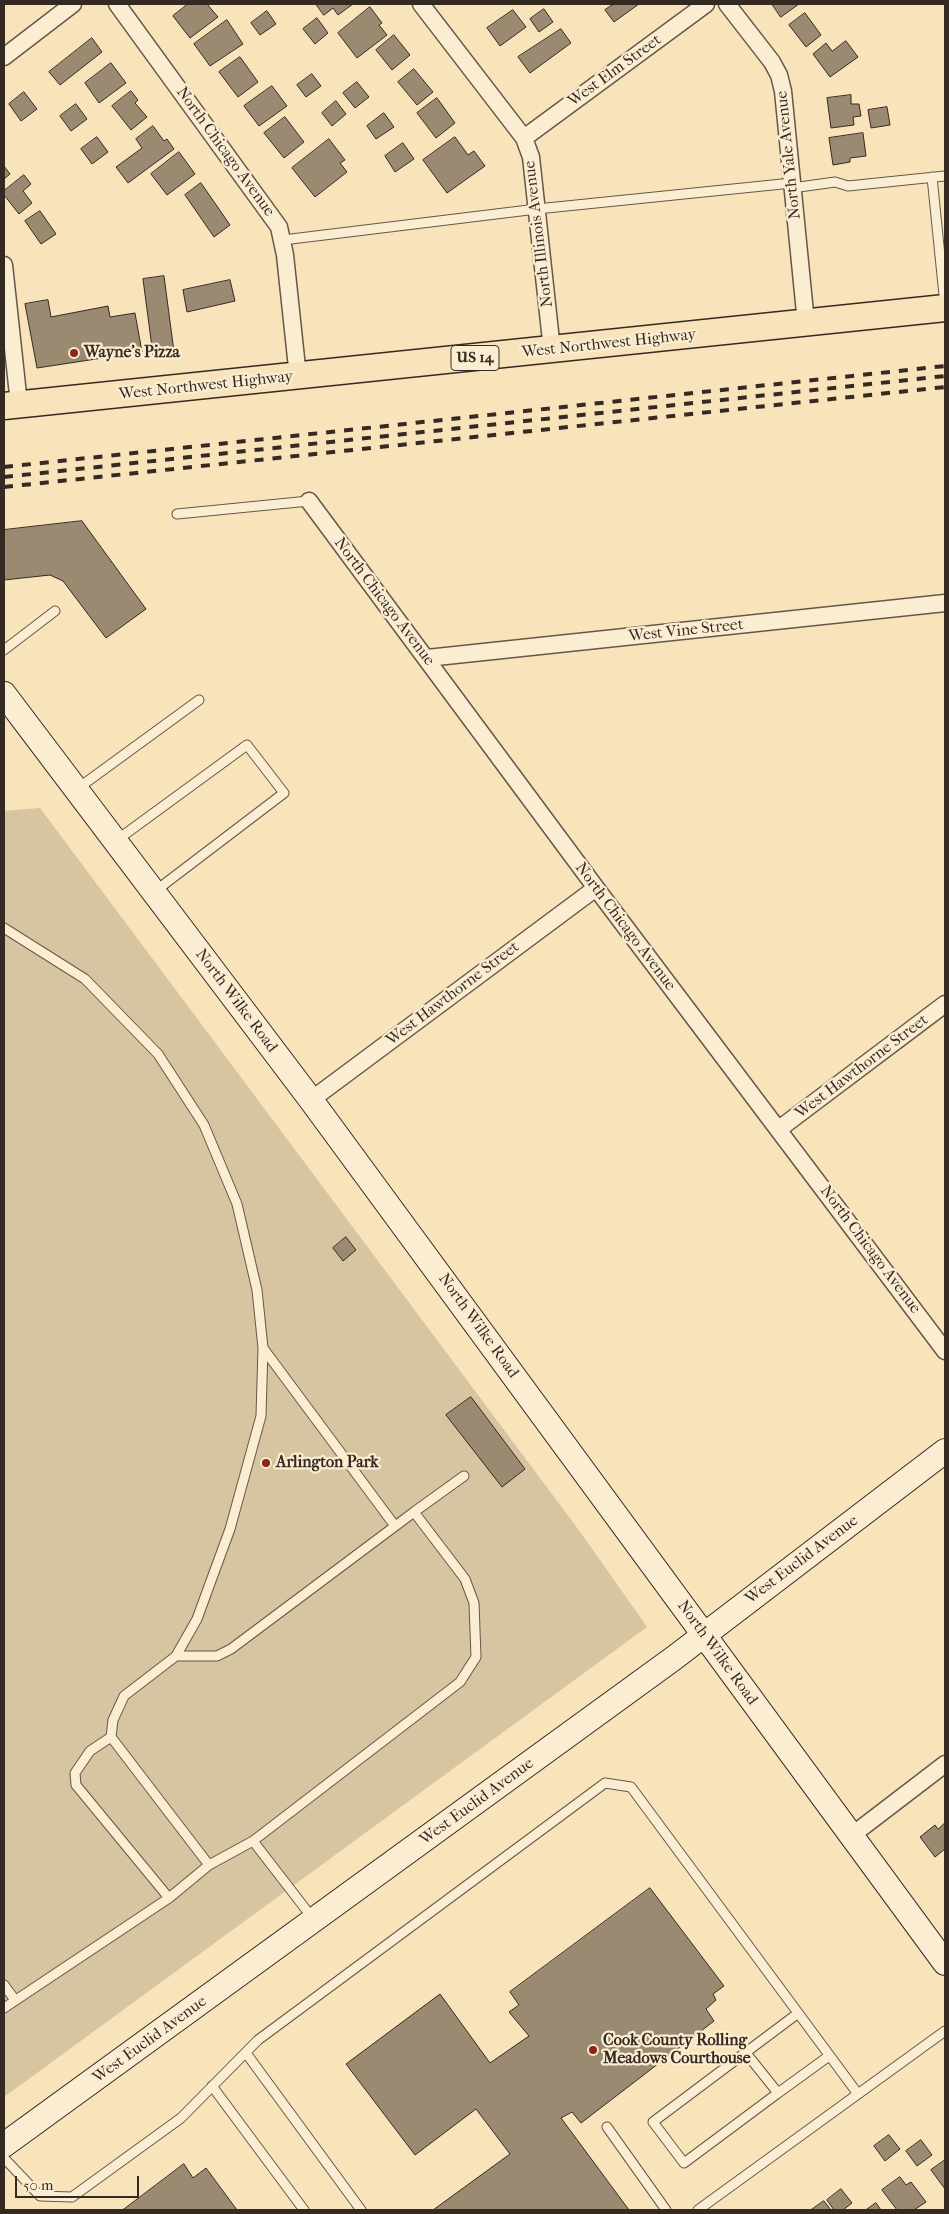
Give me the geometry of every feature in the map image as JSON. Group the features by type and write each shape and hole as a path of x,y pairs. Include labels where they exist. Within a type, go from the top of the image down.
{"main road":[{"name":"West Northwest Highway","path":"12,405 298,377 806,323 945,306"},
{"name":"North Wilke Road","path":"4,694 311,1100 945,1963"},
{"name":"West Euclid Avenue","path":"4,2145 314,1921 704,1635 945,1452"}],"street":[{"path":"4,57 73,4"},
{"name":"North Chicago Avenue","path":"117,4 272,214 279,227 283,240 298,377"},
{"name":"North Illinois Avenue","path":"422,4 524,138 531,157 552,350"},
{"name":"West Elm Street","path":"524,138 706,4"},
{"name":"North Yale Avenue","path":"726,4 779,75 783,91 806,323"},
{"path":"4,266 12,405"},
{"name":"North Chicago Avenue","path":"309,501 596,888 945,1351"},
{"name":"West Vine Street","path":"427,658 945,603"},
{"name":"West Hawthorne Street","path":"311,1100 596,888"},
{"name":"West Hawthorne Street","path":"778,1129 945,1004"},
{"path":"851,1836 945,1764"}],"lane":[{"path":"283,240 537,210 834,182 848,186 945,176"},
{"path":"932,177 945,306"},
{"path":"177,514 309,501"},
{"path":"4,650 55,611"},
{"path":"77,790 199,700"},
{"path":"116,841 247,746 284,793 154,892"},
{"path":"4,928 85,979 158,1054 204,1125 237,1204 257,1290 263,1348 261,1416 230,1529 197,1619 176,1656 124,1696 113,1720 111,1737 209,1865"},
{"path":"263,1348 395,1526"},
{"path":"176,1656 217,1656 231,1649 464,1476"},
{"path":"4,2008 169,1898 209,1865 253,1841 460,1682 476,1657 474,1603 465,1579 414,1512"},
{"path":"111,1737 90,1751 74,1773 76,1785 169,1898"},
{"path":"4,2158 40,2196 72,2198 181,2118 258,2040 605,1783 631,1787 858,2094"},
{"path":"253,1841 314,1921"},
{"path":"4,1985 15,2000"},
{"path":"798,2014 653,2122 684,2163 829,2056"},
{"path":"698,2210 945,2031"},
{"path":"246,2053 361,2210"},
{"path":"746,2053 778,2093"},
{"path":"212,2086 304,2210"},
{"path":"607,2128 666,2210"}],"shaded area":[{"name":"Arlington Park","path":"40,808 581,1533 647,1627 4,2097 4,811"}],"building":[{"path":"188,4 207,4 218,17 190,38 173,16"},
{"path":"316,4 353,4 338,15 333,8 324,15"},
{"path":"614,4 639,4 614,22 605,10"},
{"path":"772,4 799,4 781,17"},
{"path":"370,7 382,23 379,25 387,35 357,58 338,33"},
{"path":"544,9 553,22 539,32 530,19"},
{"path":"513,10 526,27 500,46 487,28"},
{"path":"267,11 276,24 260,35 251,23"},
{"path":"805,13 821,35 806,47 789,25"},
{"path":"317,18 328,33 315,44 303,29"},
{"path":"227,20 243,44 210,66 194,44"},
{"path":"561,29 571,43 530,73 518,57"},
{"path":"394,35 410,55 392,70 376,50"},
{"path":"92,38 102,52 60,85 49,72"},
{"path":"846,41 858,57 830,77 813,54 826,43 832,51"},
{"path":"240,57 258,82 238,97 219,72"},
{"path":"111,63 126,83 99,103 85,83"},
{"path":"414,69 433,92 417,105 398,82"},
{"path":"312,74 321,86 306,97 297,85"},
{"path":"357,82 369,97 355,108 343,93"},
{"path":"272,86 287,106 259,126 244,106"},
{"path":"131,91 138,100 135,103 147,117 131,130 112,106"},
{"path":"24,92 37,109 21,121 9,104"},
{"path":"851,95 851,104 859,104 861,116 853,117 854,125 831,128 827,98"},
{"path":"437,98 455,123 436,138 417,113"},
{"path":"336,101 346,114 332,126 322,113"},
{"path":"76,104 87,119 71,131 60,116"},
{"path":"887,107 890,125 871,128 868,110"},
{"path":"384,113 394,127 376,139 367,126"},
{"path":"285,117 304,142 284,158 264,133"},
{"path":"153,126 164,141 167,139 174,149 128,183 116,167 142,148 136,139"},
{"path":"863,133 866,156 850,158 850,162 833,165 829,138"},
{"path":"97,137 108,152 92,164 81,149"},
{"path":"455,137 468,155 474,151 485,166 447,193 423,160"},
{"path":"329,139 345,160 340,163 347,172 315,197 292,168"},
{"path":"403,143 414,159 395,172 385,156"},
{"path":"179,152 195,174 167,195 151,174"},
{"path":"4,166 10,174 4,179"},
{"path":"24,175 31,184 23,191 32,203 19,214 4,195 4,191"},
{"path":"201,183 230,225 214,237 185,195"},
{"path":"40,211 56,234 41,244 25,221"},
{"path":"164,276 174,352 153,355 143,279"},
{"path":"230,280 235,301 187,312 183,290"},
{"path":"48,300 51,317 108,306 110,317 135,313 142,352 37,368 25,304"},
{"path":"82,521 146,609 106,638 63,581 50,575 4,580 4,530"},
{"path":"346,1237 356,1250 343,1261 333,1248"},
{"path":"471,1397 525,1469 502,1487 446,1415"},
{"path":"945,1823 945,1849 935,1857 920,1837 935,1825 938,1829"},
{"name":"Cook County Rolling Meadows Courthouse","path":"650,1888 724,1986 713,1994 716,2000 706,2009 714,2021 581,2123 572,2112 561,2118 629,2210 433,2210 510,2154 476,2109 415,2155 346,2064 440,1994 490,2063 529,2036 509,2012 519,2005 510,1992"},
{"path":"889,2135 900,2149 885,2161 874,2146"},
{"path":"921,2140 932,2155 917,2166 906,2151"},
{"path":"945,2160 945,2189 931,2170"},
{"path":"184,2164 193,2178 206,2168 237,2210 123,2210"},
{"path":"900,2177 906,2185 911,2182 926,2202 914,2210 897,2210 882,2190"},
{"path":"841,2189 852,2203 843,2210 834,2210 827,2200"},
{"path":"824,2201 831,2210 811,2210"},
{"path":"876,2203 881,2210 866,2210"}],"railway":[{"path":"4,467 945,366"},
{"path":"4,477 945,376"},
{"path":"4,487 945,387"}],"place":[{"name":"Wayne's Pizza","path":"74,353"},
{"name":"Arlington Park","path":"266,1463"},
{"name":"Cook County Rolling Meadows Courthouse","path":"593,2050"}]}
